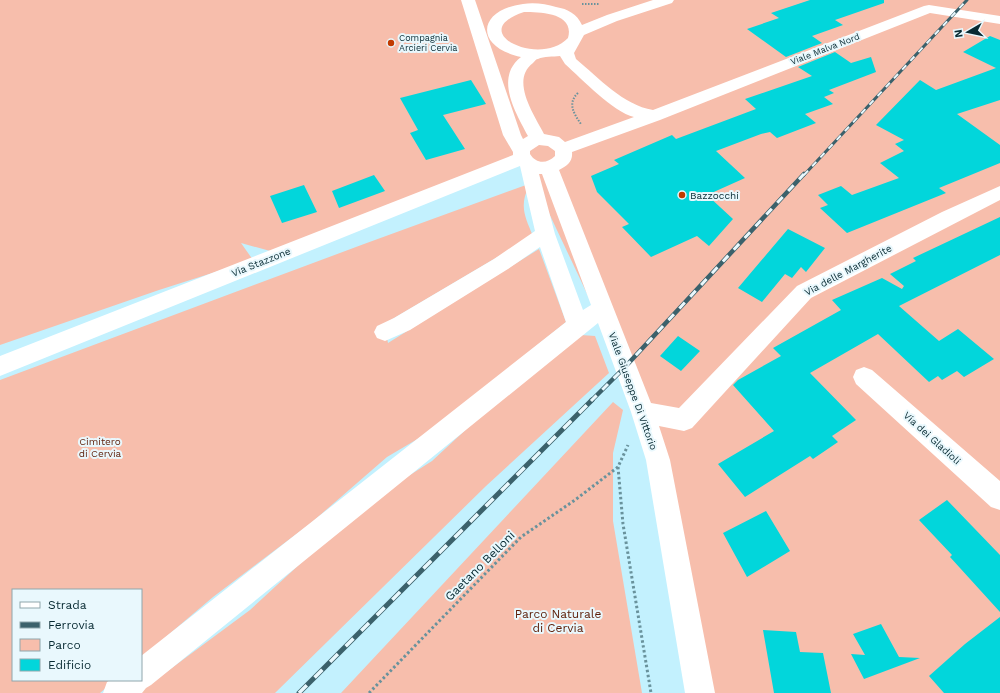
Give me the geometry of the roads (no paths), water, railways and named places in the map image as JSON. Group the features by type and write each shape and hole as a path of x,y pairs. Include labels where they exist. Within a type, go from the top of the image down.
{"street":[{"path":"468,0 512,136 530,160 560,163 564,158 563,148 553,141 538,139 527,143 530,160 545,234 578,325"},
{"path":"577,33 612,18 667,0"},
{"path":"504,2 523,8 550,9 561,13 570,19 576,25 577,33 566,53 570,61 618,101 634,112 654,116"},
{"name":"Viale Malva Nord","path":"563,148 654,116 934,5 1000,20"},
{"path":"520,66 494,34 493,15 504,15 523,8"},
{"path":"570,19 612,18"},
{"path":"504,46 518,52 534,54 547,54 568,47"},
{"path":"534,54 520,66 516,77 518,99 538,139"},
{"name":"Viale Giuseppe Di Vittorio","path":"530,160 603,308 643,412 658,460 700,693"},
{"name":"Via Stazzone","path":"0,366 530,160"},
{"name":"Via delle Margherite","path":"643,412 684,420 804,292 942,220 1000,192"},
{"path":"385,332 402,324 501,264 545,234"},
{"path":"142,674 578,325 603,308"},
{"name":"Via dei Gladioli","path":"864,377 1000,498"},
{"path":"118,693 133,681"}],"railway":[{"path":"804,175 967,0"},
{"path":"299,693 625,367 804,174"}],"place":[{"name":"Compagnia Arcieri Cervia","path":"391,43"},
{"name":"Bazzocchi","path":"682,195"}],"park label":[{"name":"Cimitero di Cervia","path":"100,446"},
{"name":"Parco Naturale di Cervia","path":"558,621"}]}
